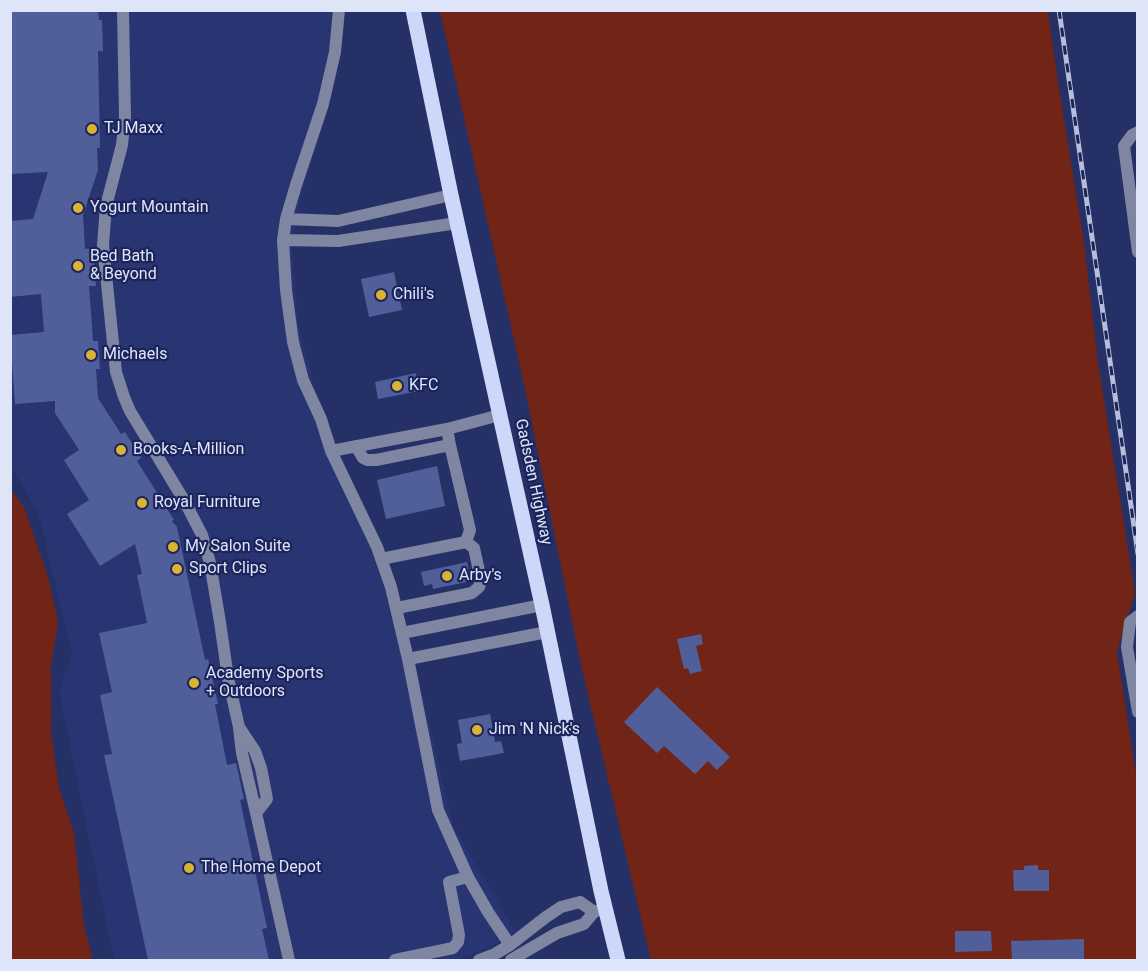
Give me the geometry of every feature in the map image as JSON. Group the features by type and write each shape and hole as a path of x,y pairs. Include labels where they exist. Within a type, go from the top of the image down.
{"main road":[{"name":"Gadsden Highway","path":"413,10 450,195 542,605 600,910 618,960"}],"street":[{"path":"123,10 125,116 122,145 106,206 103,245 116,372 130,411 185,502 202,535 210,563 228,678 239,727 255,751 261,768 267,799 256,813 289,960"},
{"path":"339,10 335,52 323,104 296,185 282,240 293,342 303,380 391,587 438,810 468,877 510,945"},
{"path":"1137,132 1124,146 1137,252"},
{"path":"286,219 338,221 450,195"},
{"path":"282,240 338,241 457,223"},
{"path":"332,451 447,429 500,415"},
{"path":"447,429 470,530 466,542"},
{"path":"356,446 363,458 376,460 450,445"},
{"path":"381,559 466,542 474,548 481,580 479,587 472,593 397,608"},
{"path":"402,633 542,605"},
{"path":"1137,616 1130,622 1127,647 1137,712"},
{"path":"408,659 547,632"},
{"path":"395,960 453,948 458,942 459,935 449,882 468,877"},
{"path":"479,960 510,945 561,907 580,902 600,910 584,924 557,933 517,959"}],"shaded area":[{"path":"10,11 345,11 334,84 298,208 292,250 298,322 313,381 342,460 380,544 398,593 453,825 515,931 491,947 448,960 114,960 59,692 72,653 39,516 11,465"},
{"path":"440,11 1048,11 1084,242 1098,362 1135,593 1117,652 1137,781 1137,960 651,960 581,665 524,384"},
{"path":"10,488 24,507 48,577 58,622 51,665 51,733 59,788 74,833 84,926 93,960 11,960"}],"building":[{"path":"10,10 98,10 99,20 102,20 103,51 98,51 100,148 97,148 98,170 83,215 85,249 93,248 96,286 89,286 93,341 98,341 100,369 96,369 98,398 121,434 125,432 141,458 137,461 177,527 205,660 208,659 218,704 215,704 227,765 236,763 244,799 240,800 267,928 262,929 269,960 148,960 104,755 112,754 100,695 112,692 99,633 147,623 137,575 142,574 135,544 100,566 67,514 89,500 64,460 79,450 55,413 55,401 15,404 10,335 44,332 41,294 10,297 10,221 33,219 48,172 10,174"},
{"name":"Chili's","path":"394,272 402,310 369,317 361,279"},
{"name":"KFC","path":"416,373 419,391 378,399 375,382"},
{"path":"437,466 445,506 386,519 377,480"},
{"path":"467,562 471,581 433,589 432,584 424,586 421,572"},
{"path":"701,634 703,644 696,646 702,671 690,674 688,668 684,669 677,639"},
{"path":"657,687 730,757 717,770 708,761 695,774 664,746 657,753 624,722"},
{"name":"Jim 'N Nick's","path":"490,714 495,742 501,741 504,753 460,761 457,744 462,743 458,720"},
{"path":"1038,865 1038,870 1049,870 1049,891 1014,891 1013,870 1024,870 1024,866"},
{"path":"955,931 991,931 992,951 955,952"},
{"path":"1084,939 1084,959 1012,960 1011,941"}],"railway":[{"path":"1059,10 1138,554"}],"place":[{"name":"TJ Maxx","path":"92,129"},
{"name":"Yogurt Mountain","path":"78,208"},
{"name":"Bed Bath & Beyond","path":"78,266"},
{"name":"Chili's","path":"381,295"},
{"name":"Michaels","path":"91,355"},
{"name":"KFC","path":"397,386"},
{"name":"Books-A-Million","path":"121,450"},
{"name":"Royal Furniture","path":"142,503"},
{"name":"My Salon Suite","path":"173,547"},
{"name":"Sport Clips","path":"177,569"},
{"name":"Arby's","path":"447,576"},
{"name":"Academy Sports + Outdoors","path":"194,683"},
{"name":"Jim 'N Nick's","path":"477,730"},
{"name":"The Home Depot","path":"189,868"}]}
